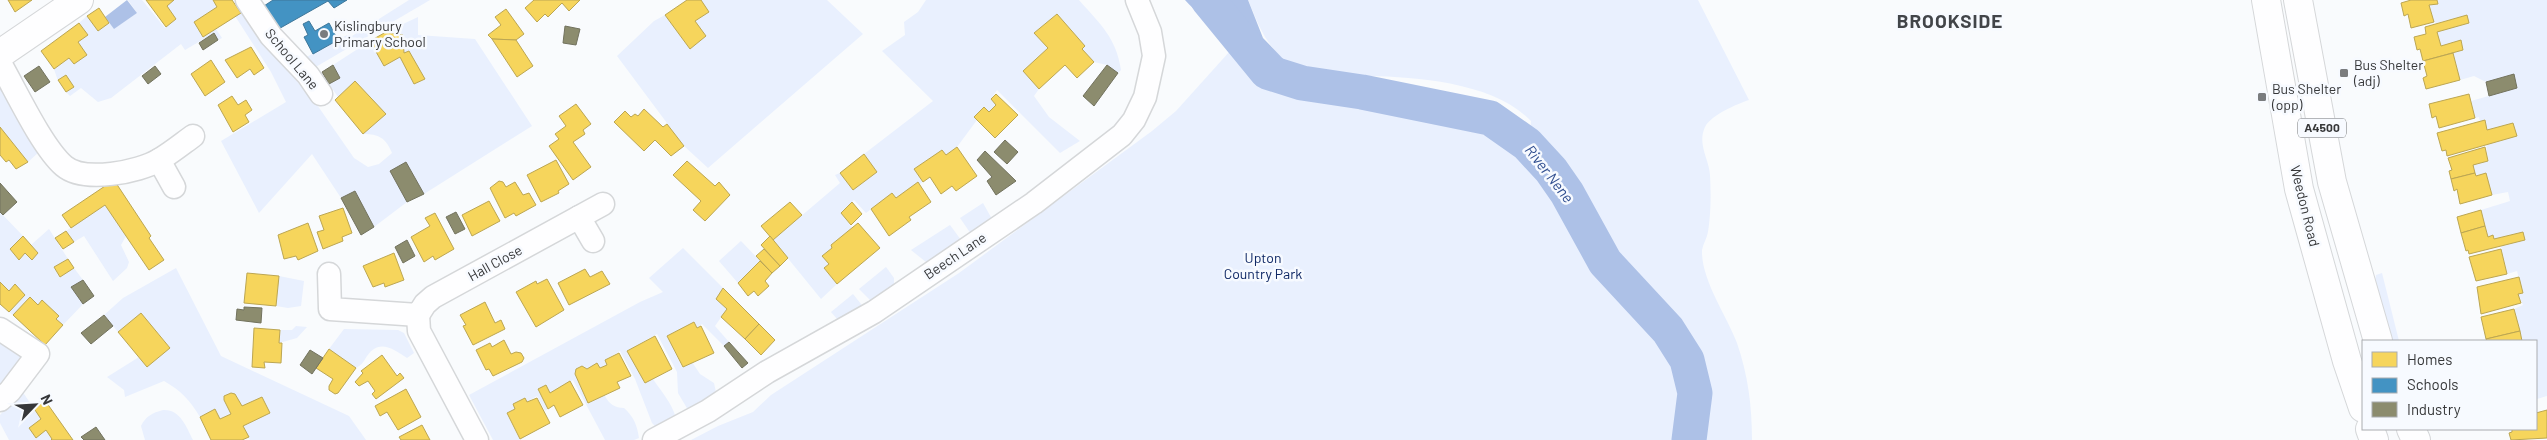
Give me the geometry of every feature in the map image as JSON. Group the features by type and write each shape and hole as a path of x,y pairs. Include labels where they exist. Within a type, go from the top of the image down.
{"main road":[{"path":"0,54 79,0"},
{"name":"Weedon Road","path":"2266,0 2299,189 2347,361 2362,405"},
{"name":"A4500","path":"2298,0 2332,182 2378,340"}],"street":[{"name":"School Lane","path":"247,0 271,36 308,75 321,94"},
{"name":"Beech Lane","path":"654,440 708,411 767,372 874,312 1034,202 1122,135 1134,120 1145,98 1154,56 1150,32 1137,0"},
{"path":"0,63 52,154 66,167 76,173 110,174 140,169 159,160 193,136"},
{"path":"159,160 174,187"},
{"name":"Hall Close","path":"418,316 432,297 603,204"},
{"path":"579,217 593,240"},
{"path":"329,274 330,309 418,316 419,331 477,440"},
{"path":"0,329 38,354 10,391 0,400"}],"green space":[{"path":"128,0 142,0 165,28 176,19 167,6 174,0 213,0 217,7 194,22 203,37 216,29 222,38 218,40 214,33 185,50 181,44 111,98 98,102 81,88 70,96 66,92 74,87 58,81 54,69 69,58 74,64 87,55 78,42 87,35 79,23 87,16 98,31 109,23 115,28 137,13"},
{"path":"409,0 430,0 314,68 303,59 347,35 352,36"},
{"path":"701,0 827,0 863,34 708,168 684,146 617,56 654,21 665,15 690,49 706,36 695,21 709,12"},
{"path":"926,0 1079,0 1111,40 1119,59 1121,70 1118,73 1107,65 1094,62 1082,49 1085,46 1057,14 1034,33 1048,48 1024,72 1039,89 1034,96 1049,117 1080,141 1060,153 997,90 991,99 996,105 989,112 984,107 975,117 977,120 957,147 946,155 942,150 914,169 923,182 896,198 892,193 866,213 854,200 841,212 852,228 831,245 832,248 823,256 829,264 824,269 837,284 821,299 773,240 840,183 835,175 840,173 853,190 877,172 864,154 933,101 882,51 905,35 904,22 918,12"},
{"path":"1248,0 1698,0 1749,100 1718,114 1708,123 1703,133 1702,139 1710,175 1711,196 1708,232 1702,250 1703,262 1710,285 1733,332 1744,367 1750,403 1752,440 1699,440 1702,385 1690,352 1656,305 1608,252 1579,195 1557,165 1530,138 1531,121 1516,108 1498,98 1477,90 1455,85 1410,78 1327,75 1295,68 1280,56 1268,42"},
{"path":"2437,0 2547,0 2547,396 2537,399 2537,340 2522,340 2514,309 2523,305 2518,294 2523,293 2517,271 2507,274 2501,246 2524,240 2523,232 2494,239 2493,236 2488,237 2481,210 2510,201 2508,192 2492,195 2486,174 2476,176 2473,165 2488,161 2485,121 2480,122 2479,117 2475,118 2471,101 2517,88 2513,74 2486,82 2474,76 2460,80 2453,53 2463,50 2461,41 2441,46 2437,32 2467,15 2437,23 2434,22 2429,5 2438,4"},
{"path":"241,13 255,22 284,67 313,99 354,158 368,167 379,164 392,153 384,140 378,136 363,134 385,114 355,82 338,97 329,84 340,78 333,65 370,41 400,57 414,84 425,79 409,51 404,53 403,35 386,32 418,17 418,35 475,39 532,126 424,194 406,162 390,171 407,202 374,227 355,191 341,198 312,154 259,213 221,141 286,102 271,72 235,16"},
{"name":"Upton Country Park","path":"1230,51 1249,75 1269,88 1310,97 1490,118 1527,144 1551,170 1567,193 1605,262 1668,330 1687,360 1695,393 1689,440 691,440 718,426 753,412 771,395 959,273 1152,131 1176,111"},
{"path":"0,83 40,151 28,162 0,127"},
{"path":"983,203 992,219 971,234 960,218"},
{"path":"105,205 126,236 121,245 129,262 127,268 113,281 84,236 74,242 66,231"},
{"path":"0,212 23,236 10,249 19,259 25,253 32,260 38,253 31,245 49,229 68,259 54,267 60,277 74,268 83,280 71,287 83,304 63,325 56,319 58,316 42,300 38,305 30,297 13,315 9,312 25,295 15,284 9,291 0,282"},
{"path":"950,225 961,240 931,262 926,262 911,250"},
{"path":"741,241 760,261 738,283 719,261"},
{"path":"683,248 723,288 716,299 727,309 715,326 729,342 724,346 702,324 697,328 694,322 667,337 682,367 692,362 700,374 714,383 717,397 688,410 678,393 677,372 657,334 627,351 645,383 653,379 669,402 676,418 657,428 652,423 635,379 620,351 605,360 607,365 600,368 597,364 587,369 582,366 601,396 605,396 615,406 624,408 633,418 639,438 634,440 605,440 573,380 550,393 548,409 545,411 537,396 527,402 525,398 513,404 515,409 507,414 520,440 493,440 469,395 640,302 663,292 649,278"},
{"path":"886,267 894,278 894,290 873,303 859,289"},
{"path":"176,268 221,356 349,416 366,440 250,440 243,426 242,406 235,394 225,396 224,400 231,414 220,419 215,409 200,417 184,396 164,381 125,397 124,390 107,377 139,357 147,367 170,347 141,313 118,332 104,315 123,298"},
{"path":"2382,273 2399,340 2390,340 2374,288 2376,275"},
{"path":"279,276 304,281 301,306 288,308 276,306"},
{"path":"853,294 865,309 838,320 831,312"},
{"path":"296,326 307,327 297,338 279,343 280,330 292,330"},
{"path":"344,329 398,330 404,333 414,353 407,358 391,348 376,348 356,368 329,349"},
{"path":"0,333 23,357 0,392"},
{"path":"22,391 41,419 29,428 36,437 46,430 51,440 9,440 0,423 0,415"},
{"path":"163,410 174,412 182,419 193,440 145,440 141,426 150,415"}],"water":[{"path":"127,0 137,13 114,29 105,17"},
{"path":"1185,0 1248,0 1263,38 1289,65 1283,91 1269,87 1251,76 1215,28"}],"building: Homes":[{"path":"8,0 32,0 15,12"},
{"path":"146,0 174,0 167,6 176,19 166,27"},
{"path":"213,0 232,0 241,13 203,37 194,22 217,7"},
{"path":"534,0 580,0 569,11 562,3 548,17 545,14 537,22 525,8"},
{"path":"687,0 701,0 709,12 695,21 706,36 690,49 665,15"},
{"path":"2411,0 2437,0 2438,4 2429,5 2434,22 2411,28 2408,14 2404,16 2401,3"},
{"path":"99,8 109,23 98,31 87,16"},
{"path":"506,9 524,34 516,40 492,39 488,35 501,25 495,17"},
{"path":"1057,14 1085,46 1082,49 1094,62 1077,78 1065,65 1039,89 1023,71 1048,48 1034,33"},
{"path":"2467,15 2469,23 2437,32 2441,46 2461,40 2463,50 2423,61 2420,49 2417,50 2414,37 2426,34 2425,27"},
{"path":"79,23 88,35 78,42 87,55 74,64 69,58 54,69 41,51"},
{"path":"386,32 403,35 404,53 409,51 425,79 414,84 400,57 384,66 370,41"},
{"path":"492,39 516,40 533,66 517,77"},
{"path":"251,47 264,68 254,75 250,69 237,78 225,60"},
{"path":"2453,53 2460,80 2426,89 2423,78 2427,76 2423,61"},
{"path":"211,60 225,82 205,96 191,74"},
{"path":"66,75 74,87 66,92 58,80"},
{"path":"355,81 386,114 363,134 335,100"},
{"path":"996,94 1018,115 995,138 974,117 984,107 989,112 996,105 991,99"},
{"path":"2469,94 2475,118 2439,128 2436,116 2432,118 2429,104"},
{"path":"232,96 238,105 246,100 252,110 245,115 249,122 233,132 218,105"},
{"path":"576,104 591,124 583,130 585,134 573,142 591,167 573,180 549,146 559,139 555,134 566,126 559,116"},
{"path":"644,109 663,127 667,124 684,146 671,156 655,140 644,151 614,122 625,111 631,117 635,114 638,116"},
{"path":"2485,120 2487,130 2513,123 2517,136 2447,156 2446,150 2442,151 2437,133"},
{"path":"0,127 28,162 16,169 9,160 6,162 0,155"},
{"path":"957,147 977,176 956,191 952,186 941,194 930,177 923,182 914,169 942,150 946,155"},
{"path":"2485,147 2488,161 2473,165 2475,173 2451,179 2449,171 2452,170 2448,158"},
{"path":"864,154 877,172 853,190 840,173"},
{"path":"556,160 569,184 558,191 559,193 541,202 527,175"},
{"path":"687,161 715,186 719,182 730,195 705,221 693,210 701,201 673,175"},
{"path":"2475,173 2476,176 2486,173 2492,195 2460,204 2457,189 2454,191 2451,179"},
{"path":"114,180 151,236 149,238 164,260 149,270 105,205 71,228 62,215"},
{"path":"499,181 503,182 506,187 515,182 523,195 529,193 536,205 516,216 514,213 505,218 490,188"},
{"path":"918,182 931,202 909,217 911,220 889,236 871,209 892,193 896,198"},
{"path":"489,201 500,221 472,236 462,215"},
{"path":"790,202 802,215 773,240 761,226"},
{"path":"852,202 862,214 851,225 841,213"},
{"path":"343,208 352,233 342,237 343,241 323,249 317,232 324,230 319,216"},
{"path":"2481,210 2485,226 2461,233 2457,217"},
{"path":"435,213 454,249 435,260 433,256 424,262 411,237 430,226 425,218"},
{"path":"308,223 318,251 298,260 296,256 284,259 278,235"},
{"path":"858,223 880,248 837,284 824,268 829,264 822,256 832,248 831,245"},
{"path":"2485,226 2488,237 2493,235 2494,239 2523,232 2525,240 2469,254 2468,250 2466,251 2461,233"},
{"path":"66,231 74,242 63,249 55,238"},
{"path":"23,236 38,253 32,260 25,253 19,260 10,249"},
{"path":"770,236 788,258 780,266 761,245"},
{"path":"764,249 780,266 772,273 756,256"},
{"path":"2501,249 2507,274 2476,281 2469,257"},
{"path":"394,253 404,280 385,287 384,283 373,287 363,266"},
{"path":"68,259 74,268 60,277 54,267"},
{"path":"760,261 772,273 765,281 769,286 758,296 754,291 748,296 738,283"},
{"path":"585,269 590,277 602,271 610,284 569,305 558,283"},
{"path":"247,273 279,276 276,306 244,303"},
{"path":"2519,277 2523,293 2518,294 2521,303 2481,314 2477,287"},
{"path":"547,279 564,310 536,327 516,292 536,281 537,284"},
{"path":"0,282 9,291 15,284 25,295 9,312 0,304"},
{"path":"723,288 759,324 745,339 721,317 727,309 716,299"},
{"path":"30,297 38,305 42,300 59,316 56,319 63,325 45,345 13,315"},
{"path":"485,302 495,323 501,320 505,329 473,345 463,326 466,325 460,315"},
{"path":"2514,309 2520,331 2486,339 2481,317"},
{"path":"141,313 170,348 147,367 118,332"},
{"path":"694,322 697,328 701,326 714,353 683,367 667,336"},
{"path":"759,324 775,340 761,355 745,339"},
{"path":"254,328 280,330 279,343 282,343 281,363 264,362 265,368 252,367"},
{"path":"2520,331 2522,340 2486,340"},
{"path":"655,336 672,369 645,383 627,351"},
{"path":"504,340 511,354 521,353 524,358 522,362 493,376 489,369 486,370 476,350 490,343 492,347"},
{"path":"329,349 356,368 338,393 335,394 329,390 333,379 316,368"},
{"path":"619,353 631,376 617,382 620,388 588,403 575,374 576,369 582,366 587,369 597,363 600,368 607,365 605,360"},
{"path":"382,355 397,376 400,373 404,378 376,399 372,394 375,391 368,381 359,386 355,382 363,373 361,371"},
{"path":"570,381 583,405 560,417 554,405 548,409 538,389 546,385 550,393"},
{"path":"406,389 421,417 398,430 387,412 380,416 375,406"},
{"path":"231,393 235,394 242,406 262,397 270,413 243,426 249,437 242,440 211,440 200,417 215,409 220,419 231,414 224,396"},
{"path":"525,398 527,402 537,398 550,423 520,439 507,413 515,409 513,404"},
{"path":"44,399 73,440 51,440 46,430 36,438 29,428 41,419 33,407"},
{"path":"2547,410 2547,438 2511,440 2509,433 2512,430 2537,430 2537,413"},
{"path":"422,425 430,440 401,440 399,437"}],"building: Schools":[{"name":"Kislingbury Primary School","path":"273,0 347,0 334,8 328,1 275,31 261,8"},
{"path":"309,21 315,31 329,23 338,40 313,54 304,37 308,35 303,24"}],"building: Industry":[{"path":"565,26 580,29 576,45 563,43"},
{"path":"214,33 218,40 203,50 199,43"},
{"path":"333,65 340,78 329,84 322,72"},
{"path":"1107,65 1118,73 1094,106 1083,96"},
{"path":"39,66 50,82 35,92 24,76"},
{"path":"155,66 161,74 148,84 142,76"},
{"path":"2514,74 2517,88 2489,96 2486,82"},
{"path":"1005,140 1018,152 1007,164 994,152"},
{"path":"985,151 1016,181 996,195 987,181 992,177 977,160"},
{"path":"406,162 424,194 407,202 390,171"},
{"path":"0,183 17,202 3,215 0,212"},
{"path":"355,191 374,227 361,235 341,198"},
{"path":"456,212 465,229 455,234 446,217"},
{"path":"407,240 415,256 403,263 395,247"},
{"path":"83,280 94,296 83,304 71,287"},
{"path":"244,307 262,308 261,323 236,320 237,309 244,310"},
{"path":"104,315 113,326 91,344 81,333"},
{"path":"729,342 748,363 742,368 724,346"},
{"path":"310,350 323,358 312,374 300,365"},
{"path":"96,427 105,440 84,440 81,437"}],"waterway":[{"name":"River Nene","path":"1208,0 1267,72 1302,83 1362,92 1490,118 1527,144 1551,170 1567,193 1605,262 1668,330 1687,360 1695,393 1689,440"}],"place":[{"name":"Kislingbury Primary School","path":"324,34"},
{"name":"Bus Shelter (adj)","path":"2344,73"},
{"name":"Bus Shelter (opp)","path":"2262,97"}],"district":[{"name":"BROOKSIDE","path":"1950,21"}]}
